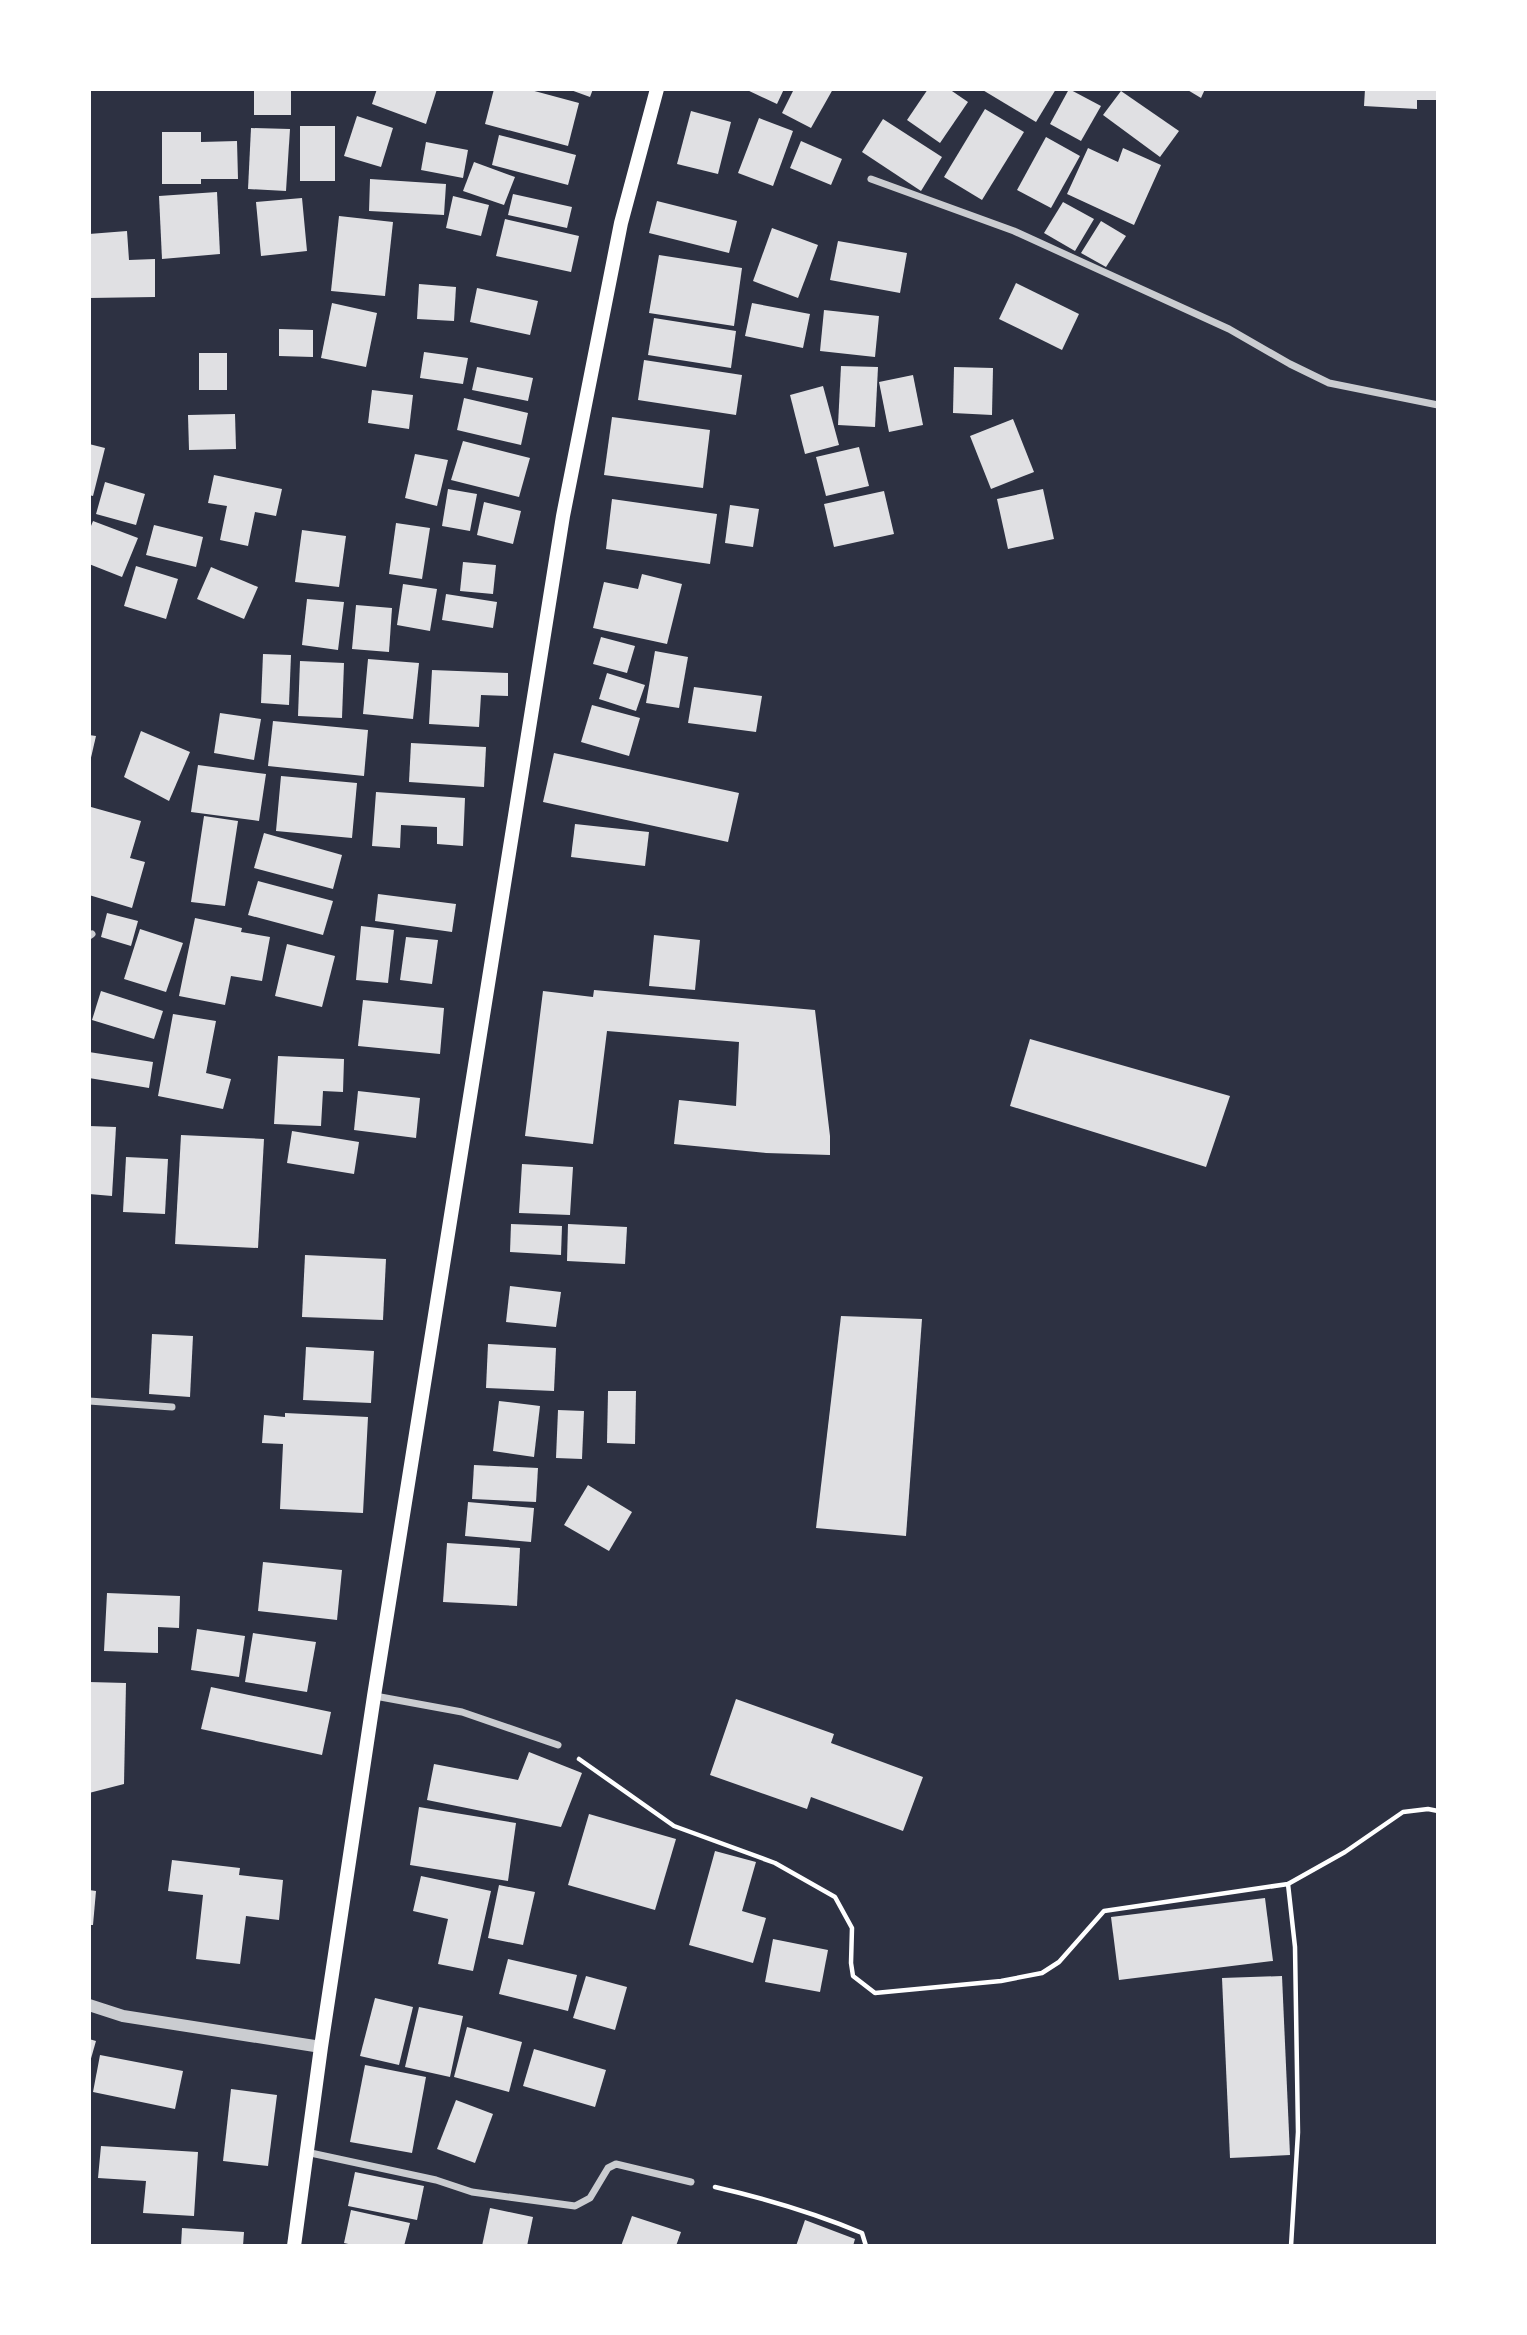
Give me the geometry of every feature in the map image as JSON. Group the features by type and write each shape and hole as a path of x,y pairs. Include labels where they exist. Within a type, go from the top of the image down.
{"main road":[{"path":"294,2246 374,1696 563,516 621,223 657,89"}],"street":[{"path":"871,179 1014,231 1229,329 1329,383 1438,405"},
{"path":"89,1401 172,1407"},
{"path":"374,1696 462,1712 558,1745"},
{"path":"89,2006 123,2016 321,2047"},
{"path":"306,2152 436,2180 472,2192 575,2206 590,2198 608,2168 616,2164 691,2182"}],"path":[{"path":"558,1745 674,1826 775,1863 835,1896 852,1928 853,1976 875,1993 936,1985 1001,1981 1042,1973 1059,1962 1104,1911 1288,1884 1345,1852 1403,1812 1428,1809 1438,1811"},
{"path":"1288,1884 1295,1947 1298,2132 1292,2246"},
{"path":"691,2182 745,2194 841,2224 862,2233 866,2246"}],"building":[{"path":"254,89 291,89 291,115 254,115"},
{"path":"377,89 437,89 426,124 372,104"},
{"path":"494,89 527,89 579,103 568,146 485,124"},
{"path":"568,89 593,89 590,97"},
{"path":"745,89 784,89 777,104"},
{"path":"794,89 833,89 811,128 782,113"},
{"path":"928,89 949,89 968,102 940,143 907,120"},
{"path":"981,89 1056,89 1036,122"},
{"path":"1069,89 1101,106 1081,141 1050,124"},
{"path":"1186,89 1205,89 1201,98"},
{"path":"1365,89 1438,89 1438,100 1417,100 1417,109 1364,106"},
{"path":"1121,91 1179,131 1160,157 1103,115"},
{"path":"985,109 1024,132 982,200 944,177"},
{"path":"691,111 731,122 718,174 677,164"},
{"path":"357,116 393,128 381,167 344,156"},
{"path":"759,118 793,131 773,186 738,173"},
{"path":"883,119 942,157 921,191 862,152"},
{"path":"300,126 335,126 335,181 300,181"},
{"path":"251,128 290,129 286,191 248,189"},
{"path":"162,132 201,132 201,142 237,141 238,179 201,179 201,184 162,184"},
{"path":"499,135 576,155 568,185 492,165"},
{"path":"1046,137 1080,156 1051,208 1017,190"},
{"path":"801,141 842,159 831,185 790,168"},
{"path":"426,142 468,150 463,178 421,170"},
{"path":"1088,148 1118,162 1123,148 1161,165 1134,225 1067,194"},
{"path":"474,162 515,177 504,205 463,191"},
{"path":"370,179 446,184 444,215 369,211"},
{"path":"217,192 220,254 162,259 159,196"},
{"path":"513,194 572,207 567,228 508,215"},
{"path":"453,196 489,205 481,236 446,228"},
{"path":"302,198 307,251 261,256 256,202"},
{"path":"657,201 737,221 729,253 649,233"},
{"path":"1063,202 1094,219 1075,251 1044,233"},
{"path":"339,216 393,222 385,296 331,291"},
{"path":"505,219 579,236 571,272 496,256"},
{"path":"1101,221 1126,236 1106,267 1081,253"},
{"path":"772,228 818,245 798,298 753,281"},
{"path":"127,231 129,260 155,259 155,297 89,298 89,234"},
{"path":"838,241 907,253 900,293 830,280"},
{"path":"659,255 742,268 734,326 649,313"},
{"path":"1016,283 1079,314 1062,350 999,319"},
{"path":"419,284 456,287 454,321 417,319"},
{"path":"477,288 538,301 530,335 470,322"},
{"path":"332,303 377,313 366,367 321,358"},
{"path":"752,303 810,314 803,348 745,336"},
{"path":"824,310 879,316 875,357 820,351"},
{"path":"654,318 736,331 731,368 648,355"},
{"path":"279,329 313,330 313,357 279,356"},
{"path":"424,352 468,358 463,384 420,378"},
{"path":"199,353 227,353 227,390 199,390"},
{"path":"644,360 742,375 736,415 638,400"},
{"path":"841,366 878,367 875,427 838,425"},
{"path":"477,367 533,378 528,401 472,390"},
{"path":"954,367 993,368 992,415 953,413"},
{"path":"913,375 923,425 889,432 879,382"},
{"path":"823,386 839,445 805,454 790,395"},
{"path":"372,390 413,395 409,429 368,423"},
{"path":"464,398 528,413 521,445 457,430"},
{"path":"235,414 236,449 189,450 188,415"},
{"path":"612,417 710,430 703,488 604,475"},
{"path":"1013,419 1034,472 991,489 970,436"},
{"path":"463,441 530,458 519,497 451,480"},
{"path":"89,444 105,448 93,496 89,495"},
{"path":"859,447 869,486 826,496 816,457"},
{"path":"415,454 448,460 437,506 405,498"},
{"path":"214,475 282,489 276,516 255,512 248,546 220,540 227,506 208,503"},
{"path":"105,482 145,494 136,525 96,514"},
{"path":"448,489 477,494 470,531 442,526"},
{"path":"1043,489 1054,539 1008,549 997,499"},
{"path":"884,491 894,534 834,547 824,504"},
{"path":"612,499 717,514 710,564 606,549"},
{"path":"484,502 521,511 513,544 477,535"},
{"path":"730,505 759,509 753,547 725,543"},
{"path":"93,521 138,538 122,577 89,564 89,531"},
{"path":"396,523 430,528 422,579 389,574"},
{"path":"154,525 203,537 196,567 146,555"},
{"path":"302,530 346,536 339,587 295,582"},
{"path":"463,562 496,565 493,594 460,591"},
{"path":"136,566 178,579 166,619 124,606"},
{"path":"211,567 258,587 244,619 197,599"},
{"path":"642,574 682,584 667,644 593,628 604,582 638,589"},
{"path":"403,584 437,589 430,631 397,625"},
{"path":"446,594 497,602 493,628 442,620"},
{"path":"307,599 344,602 338,650 302,645"},
{"path":"356,605 392,608 389,652 352,649"},
{"path":"601,637 635,646 627,673 593,664"},
{"path":"655,651 688,657 679,708 646,703"},
{"path":"263,654 291,655 289,705 261,703"},
{"path":"368,659 419,663 413,719 363,714"},
{"path":"300,661 344,663 342,718 298,716"},
{"path":"432,670 508,673 508,696 481,695 479,727 429,724"},
{"path":"607,673 645,685 636,711 599,699"},
{"path":"694,687 762,696 756,732 688,723"},
{"path":"592,705 640,718 629,756 581,742"},
{"path":"220,713 261,719 254,760 214,753"},
{"path":"273,721 368,730 364,776 268,766"},
{"path":"141,731 190,752 169,801 124,777"},
{"path":"89,735 96,736 90,762 89,762"},
{"path":"411,743 486,747 484,787 409,782"},
{"path":"554,753 739,793 728,842 543,802"},
{"path":"198,765 266,774 259,821 191,812"},
{"path":"281,776 357,783 352,838 276,831"},
{"path":"376,792 465,798 463,846 437,844 437,827 401,825 400,848 372,846"},
{"path":"91,807 141,821 130,858 145,862 132,908 89,895"},
{"path":"204,816 238,821 225,906 191,902"},
{"path":"575,824 649,832 645,866 571,857"},
{"path":"264,833 342,855 333,889 254,868"},
{"path":"258,881 333,901 323,935 248,915"},
{"path":"378,894 456,904 452,932 375,921"},
{"path":"107,913 138,921 131,946 101,937"},
{"path":"195,918 242,928 241,932 270,937 262,981 231,976 225,1005 179,996"},
{"path":"361,926 394,930 388,983 356,980"},
{"path":"140,929 183,943 166,992 124,979"},
{"path":"654,935 700,940 695,990 649,986"},
{"path":"406,937 438,940 432,984 400,980"},
{"path":"287,944 335,956 322,1007 275,996"},
{"path":"594,990 815,1010 830,1155 766,1153 674,1144 679,1100 736,1106 739,1042 607,1031 593,1144 525,1136 543,991 593,997"},
{"path":"101,991 163,1011 154,1039 92,1020"},
{"path":"363,1000 444,1008 440,1054 358,1046"},
{"path":"173,1014 216,1021 206,1073 231,1079 223,1109 158,1096"},
{"path":"1030,1039 1230,1096 1206,1167 1010,1106"},
{"path":"89,1052 153,1062 149,1088 89,1078"},
{"path":"278,1056 344,1059 343,1092 323,1091 321,1126 274,1124"},
{"path":"358,1091 420,1098 416,1138 354,1130"},
{"path":"89,1126 116,1127 112,1196 89,1194"},
{"path":"292,1131 359,1142 354,1174 287,1163"},
{"path":"181,1135 264,1139 258,1248 175,1244"},
{"path":"126,1157 168,1159 165,1214 123,1212"},
{"path":"522,1164 573,1167 570,1215 519,1213"},
{"path":"511,1224 562,1226 561,1255 510,1252"},
{"path":"568,1224 627,1227 625,1264 567,1261"},
{"path":"305,1255 386,1259 383,1320 302,1317"},
{"path":"510,1286 561,1292 556,1327 506,1322"},
{"path":"841,1316 922,1319 906,1536 816,1528"},
{"path":"152,1334 193,1336 190,1397 149,1394"},
{"path":"488,1344 556,1348 554,1391 486,1388"},
{"path":"306,1347 374,1351 371,1403 303,1400"},
{"path":"608,1391 636,1391 635,1444 607,1443"},
{"path":"499,1401 540,1406 534,1457 493,1451"},
{"path":"558,1410 584,1411 582,1459 556,1458"},
{"path":"285,1413 368,1417 363,1513 280,1509 283,1444 262,1443 264,1415 285,1417"},
{"path":"474,1465 538,1468 536,1502 472,1499"},
{"path":"588,1485 632,1512 609,1551 564,1525"},
{"path":"468,1502 534,1508 531,1542 465,1536"},
{"path":"447,1543 520,1548 517,1606 443,1602"},
{"path":"263,1562 342,1570 337,1620 258,1611"},
{"path":"107,1593 180,1596 179,1628 158,1627 158,1653 104,1651"},
{"path":"197,1629 245,1636 239,1677 191,1670"},
{"path":"253,1633 316,1642 307,1692 245,1682"},
{"path":"89,1682 126,1683 124,1784 89,1793"},
{"path":"211,1687 331,1712 322,1755 201,1729"},
{"path":"736,1699 834,1734 831,1743 923,1777 903,1831 811,1797 807,1809 710,1775"},
{"path":"529,1752 582,1773 561,1827 427,1800 434,1764 518,1780"},
{"path":"419,1807 516,1823 508,1881 410,1865"},
{"path":"589,1814 676,1839 655,1910 568,1885"},
{"path":"715,1851 756,1862 742,1911 766,1918 753,1963 689,1945"},
{"path":"172,1860 240,1868 239,1875 283,1880 279,1920 246,1916 240,1964 196,1959 203,1895 168,1891"},
{"path":"421,1876 491,1891 473,1971 438,1964 448,1919 413,1911"},
{"path":"499,1885 535,1892 523,1945 488,1938"},
{"path":"89,1890 96,1891 93,1925 89,1925"},
{"path":"1265,1898 1273,1961 1119,1980 1111,1917"},
{"path":"773,1939 828,1950 820,1992 765,1982"},
{"path":"508,1959 577,1975 568,2011 499,1994"},
{"path":"586,1976 627,1987 615,2030 573,2018"},
{"path":"1282,1976 1290,2155 1230,2158 1222,1978"},
{"path":"375,1998 413,2007 399,2065 360,2056"},
{"path":"419,2007 463,2016 450,2077 405,2067"},
{"path":"467,2027 522,2042 509,2092 454,2077"},
{"path":"89,2039 96,2041 90,2062 89,2062"},
{"path":"534,2049 606,2070 595,2107 523,2086"},
{"path":"100,2055 183,2071 175,2109 93,2092"},
{"path":"365,2065 426,2077 412,2153 350,2142"},
{"path":"231,2089 277,2095 268,2166 223,2161"},
{"path":"456,2100 493,2114 475,2163 437,2149"},
{"path":"101,2146 198,2152 194,2216 143,2213 146,2181 98,2178"},
{"path":"355,2172 424,2186 417,2220 348,2206"},
{"path":"490,2208 533,2217 527,2246 482,2246"},
{"path":"351,2210 410,2223 404,2246 357,2246 344,2243"},
{"path":"632,2216 681,2232 676,2246 621,2246"},
{"path":"805,2220 855,2239 853,2246 796,2246"},
{"path":"182,2228 244,2232 243,2246 181,2246"}]}
